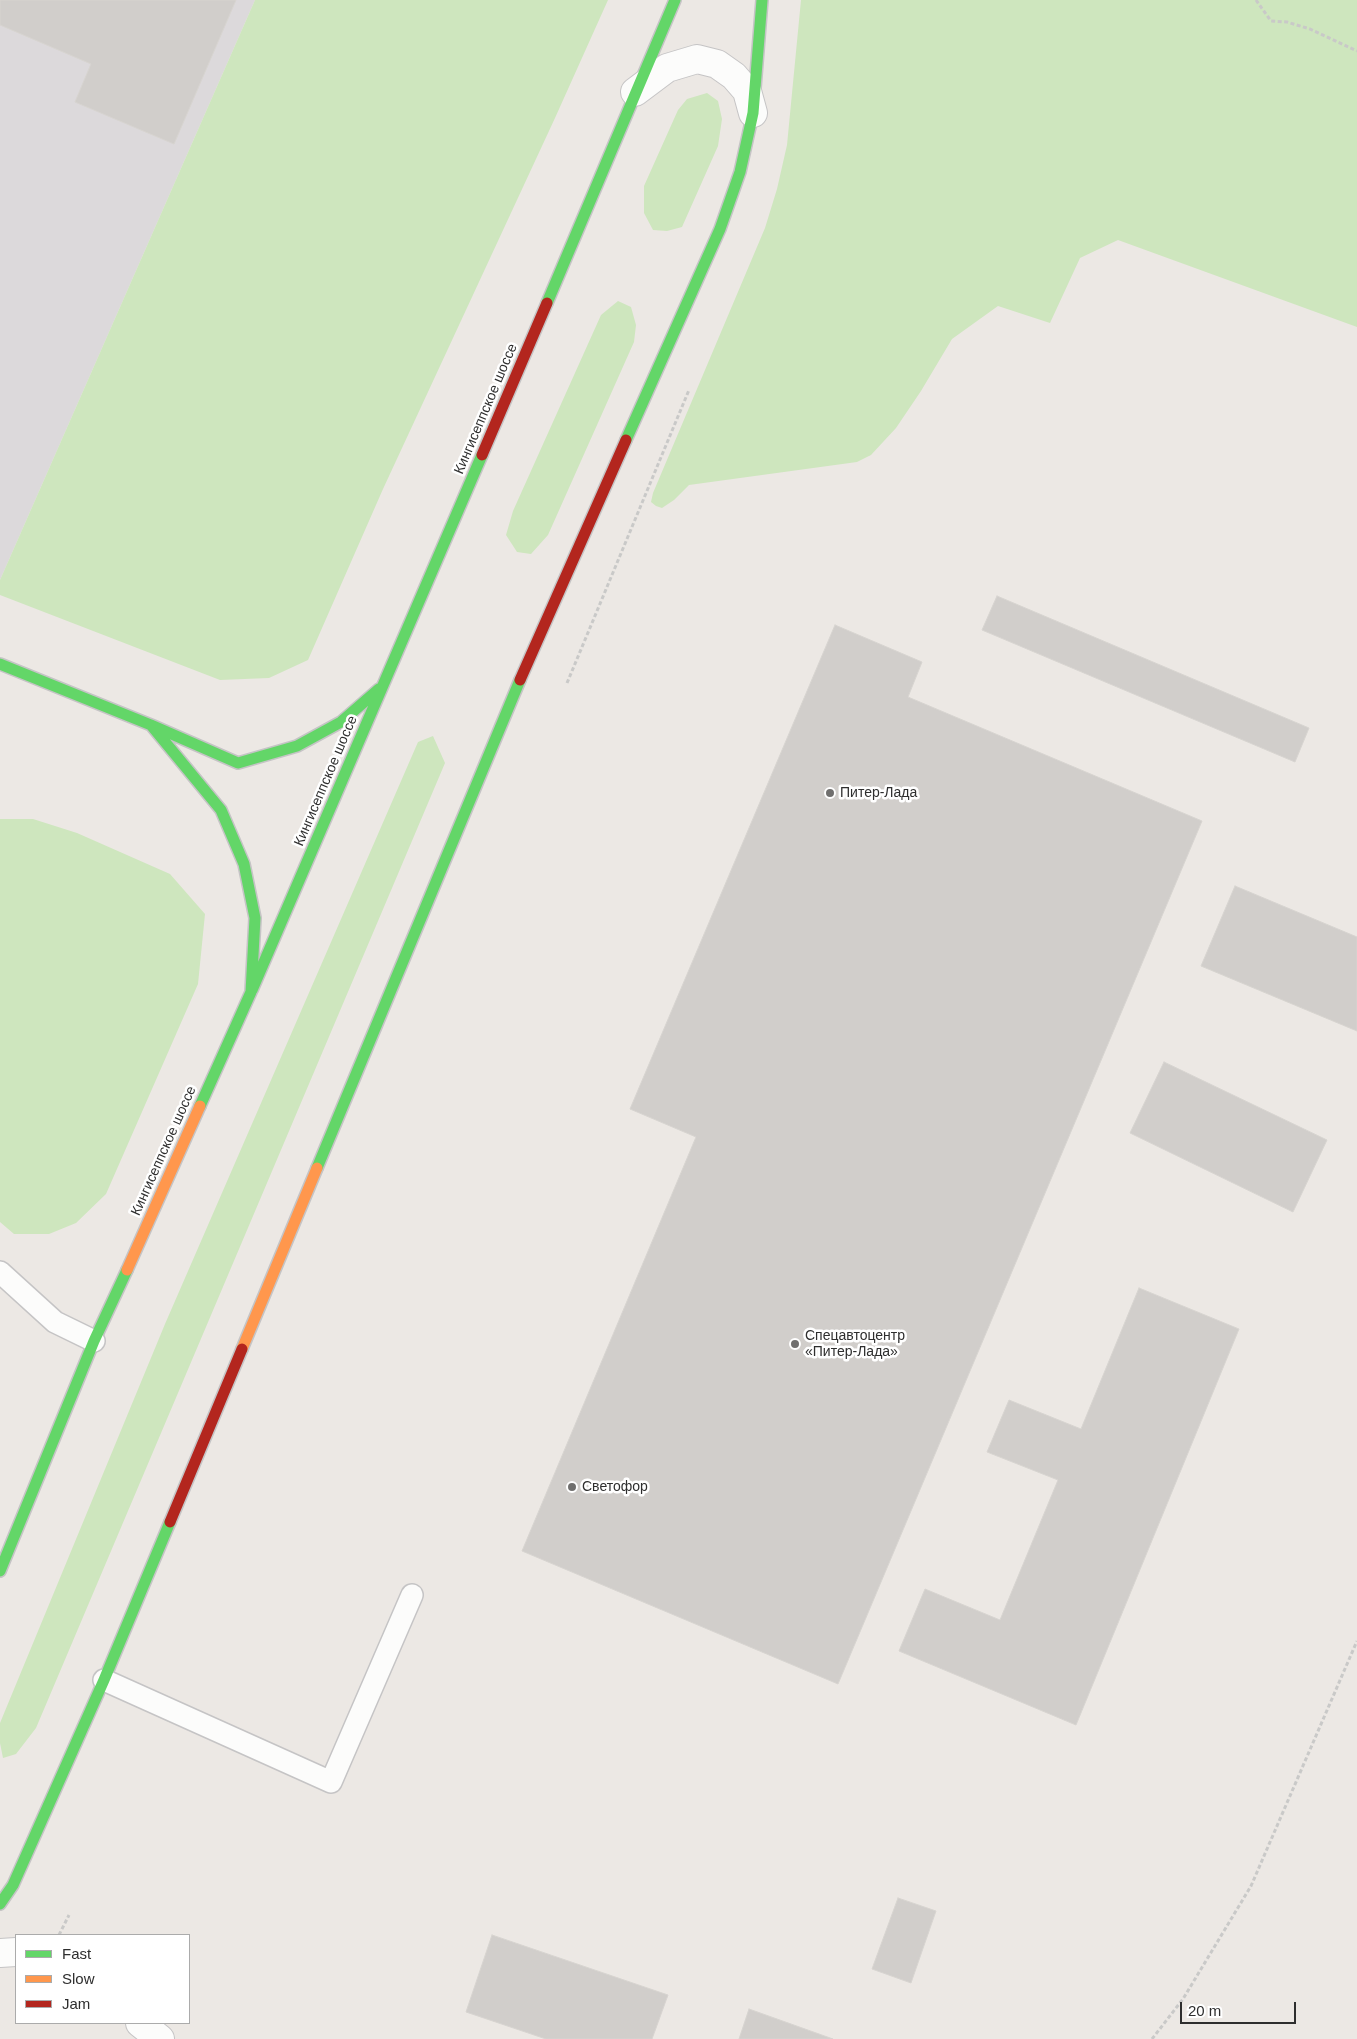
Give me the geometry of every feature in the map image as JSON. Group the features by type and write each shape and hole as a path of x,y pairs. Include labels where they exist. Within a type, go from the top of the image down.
{"main road":[{"name":"Кингисеппское шоссе","path":"0,1571 94,1341 251,992 524,358 675,0"},
{"path":"0,1904 13,1885 104,1680 526,666 720,229 740,172 753,113 762,0"},
{"path":"0,664 238,763 296,746 341,722 384,685"},
{"path":"151,726 221,810 244,864 255,918 251,992"}],"street":[{"path":"635,92 667,68 697,59 718,64 734,76 747,90 753,113"},
{"path":"0,1953 15,1952"},
{"path":"141,2024 160,2039"}],"lane":[{"path":"0,1272 55,1322 94,1341"},
{"path":"104,1680 331,1782 412,1595"}],"path":[{"path":"1256,0 1271,22 1287,22 1310,29 1357,50"},
{"path":"567,683 629,535"},
{"path":"1152,2039 1183,1999 1251,1886 1357,1641"},
{"path":"60,1934 69,1915"}],"shaded area":[{"path":"0,0 255,0 0,580"}],"green space":[{"path":"255,0 608,0 383,489 308,660 269,678 220,680 0,595 0,580"},
{"path":"801,0 1357,0 1357,327 1118,240 1080,258 1050,323 998,306 952,339 896,428 871,455 857,462 689,485 674,500 662,508 656,506 651,502 653,493 765,228 777,189 787,145"},
{"path":"707,93 718,101 722,119 718,146 682,227 667,231 653,230 644,213 644,186 678,110 687,99"},
{"path":"618,301 631,307 636,325 634,342 548,535 531,554 517,552 506,535 513,511 601,315"},
{"path":"433,736 445,763 36,1728 16,1754 3,1758 0,1743 0,1723 165,1324 418,742"},
{"path":"0,819 33,819 77,833 170,874 205,914 198,984 106,1194 76,1223 49,1234 14,1234 0,1222"}],"building":[{"path":"0,0 236,0 174,144 75,102 91,64 0,25"},
{"path":"997,596 1309,728 1295,762 982,630"},
{"name":"Спецавтоцентр «Питер-Лада»","path":"835,625 922,662 908,697 1202,821 838,1684 522,1551 696,1137 630,1109"},
{"path":"1235,886 1357,937 1357,1031 1201,966"},
{"path":"1164,1062 1327,1140 1293,1212 1130,1133"},
{"path":"1139,1288 1239,1329 1076,1725 899,1651 925,1589 1000,1620 1058,1480 987,1452 1009,1400 1081,1429"},
{"path":"898,1898 936,1911 911,1983 872,1969"},
{"path":"492,1935 668,1995 652,2039 546,2039 466,2012"},
{"path":"749,2009 833,2039 739,2039"}],"traffic: fast":[{"path":"547,303 675,0"},
{"path":"626,440 720,229 740,172 753,113 762,0"},
{"path":"252,990 482,455"},
{"path":"0,664 151,725 221,810 244,864 255,918 251,992 200,1106"},
{"path":"317,1168 520,680"},
{"path":"151,725 238,763 297,746 341,722 379,689"},
{"path":"0,1571 94,1341 127,1270"},
{"path":"0,1904 13,1885 104,1680 170,1522"}],"traffic: slow":[{"path":"127,1270 200,1106"},
{"path":"242,1349 317,1168"}],"traffic: jam":[{"path":"482,455 547,303"},
{"path":"520,680 626,440"},
{"path":"170,1522 242,1349"}],"place":[{"name":"Питер-Лада","path":"830,793"},
{"name":"Спецавтоцентр «Питер-Лада»","path":"795,1344"},
{"name":"Светофор","path":"572,1487"}]}
